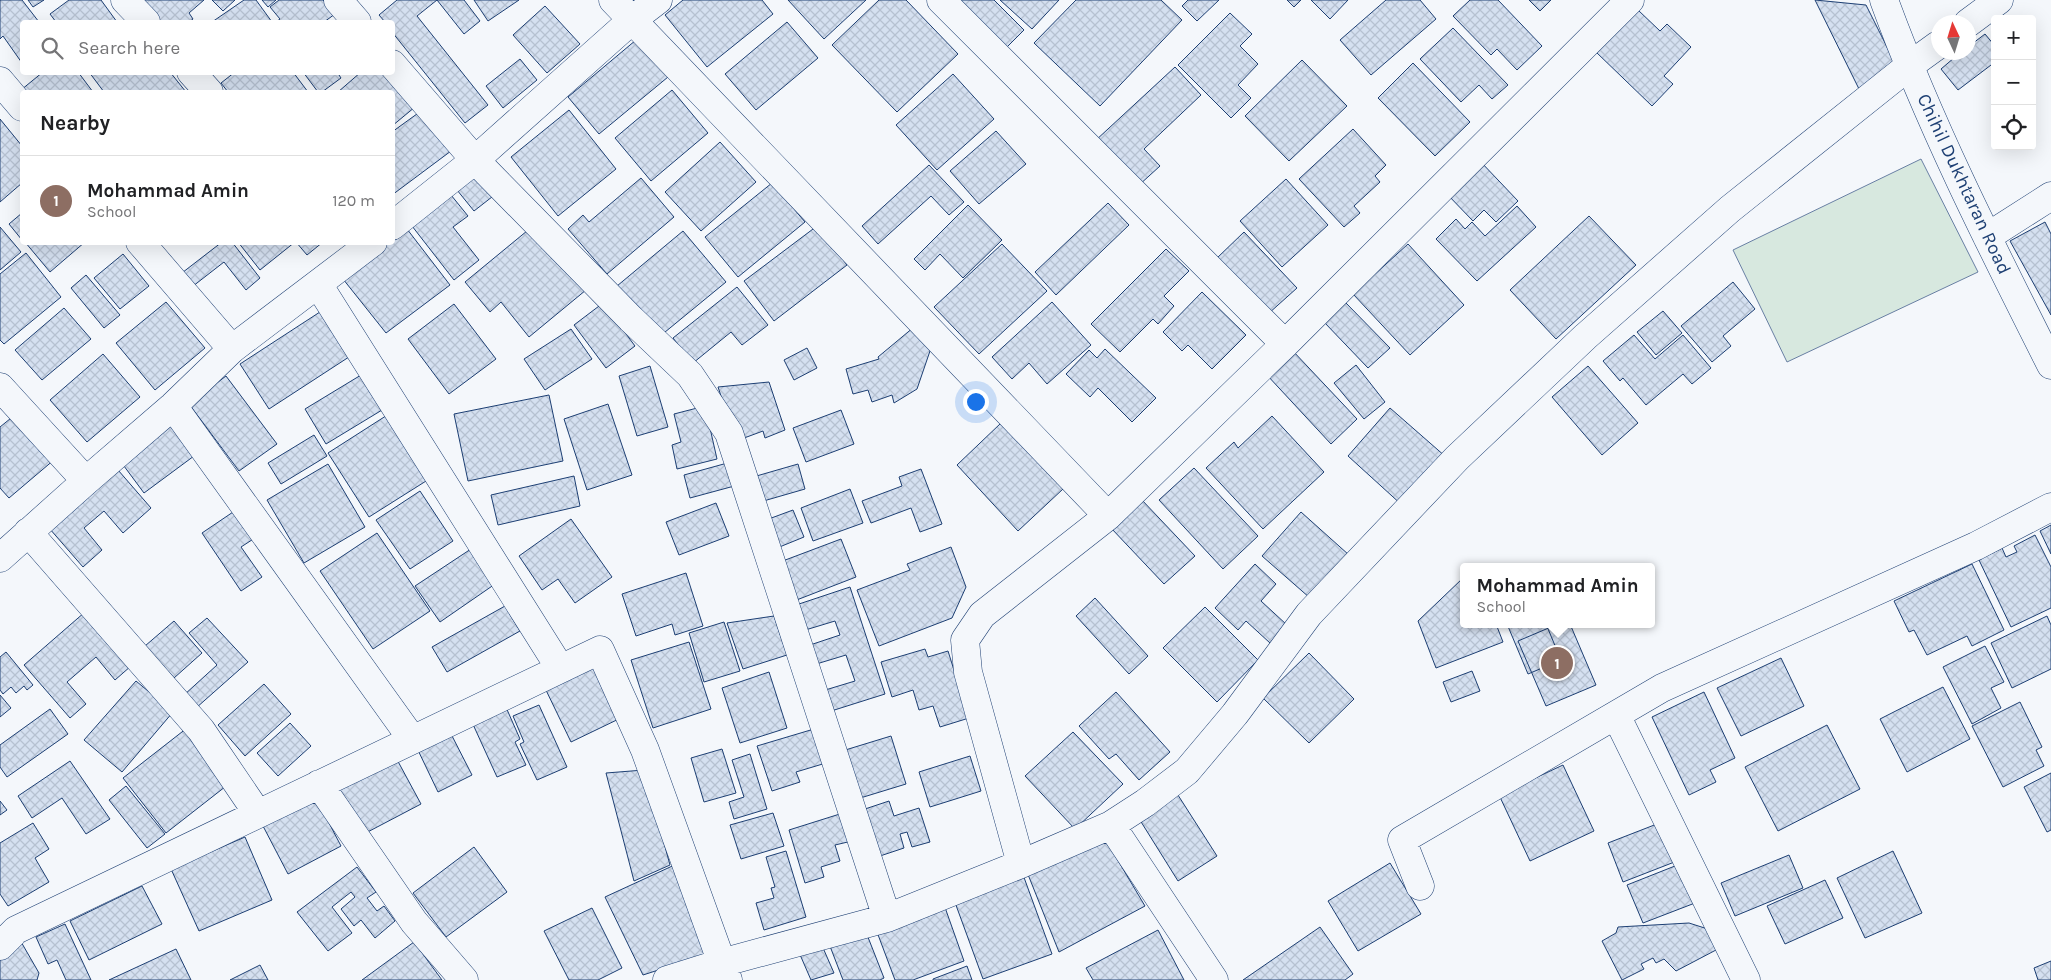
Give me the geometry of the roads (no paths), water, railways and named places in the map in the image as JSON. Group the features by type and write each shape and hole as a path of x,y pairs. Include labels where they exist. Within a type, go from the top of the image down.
{"street":[{"path":"125,0 144,20"},
{"path":"338,0 355,20"},
{"path":"613,0 1108,516"},
{"path":"395,224 475,160 632,20 658,0"},
{"path":"941,0 1285,344"},
{"path":"1021,864 968,672 965,640 982,615 1108,516 1285,344 1630,0"},
{"name":"Chihil Dukhtaran Road","path":"1884,0 1909,66 1987,237 2051,365"},
{"path":"1976,17 1999,0"},
{"path":"667,980 724,971 887,918 1021,864 1111,825 1145,803 1187,771 1235,714 1309,614 1457,458 1585,337 1730,209 1931,50"},
{"path":"395,67 475,160 631,319 690,376 729,433 887,918"},
{"path":"194,75 207,90"},
{"path":"0,81 20,105"},
{"path":"1987,237 2051,196"},
{"path":"143,245 232,349"},
{"path":"0,558 86,480 173,406 232,349 318,284 359,247"},
{"path":"318,284 560,668"},
{"path":"0,387 86,480"},
{"path":"173,406 412,739"},
{"path":"1420,886 1402,840 1662,688 1976,546 2051,507"},
{"path":"28,532 201,730 258,814"},
{"path":"0,946 16,930 600,650 645,750 724,971"},
{"path":"1616,714 1746,980"},
{"path":"320,784 414,922 464,980"},
{"path":"1111,825 1214,980"}],"place":[{"name":"Mohammad Amin","path":"1557,663"}]}
